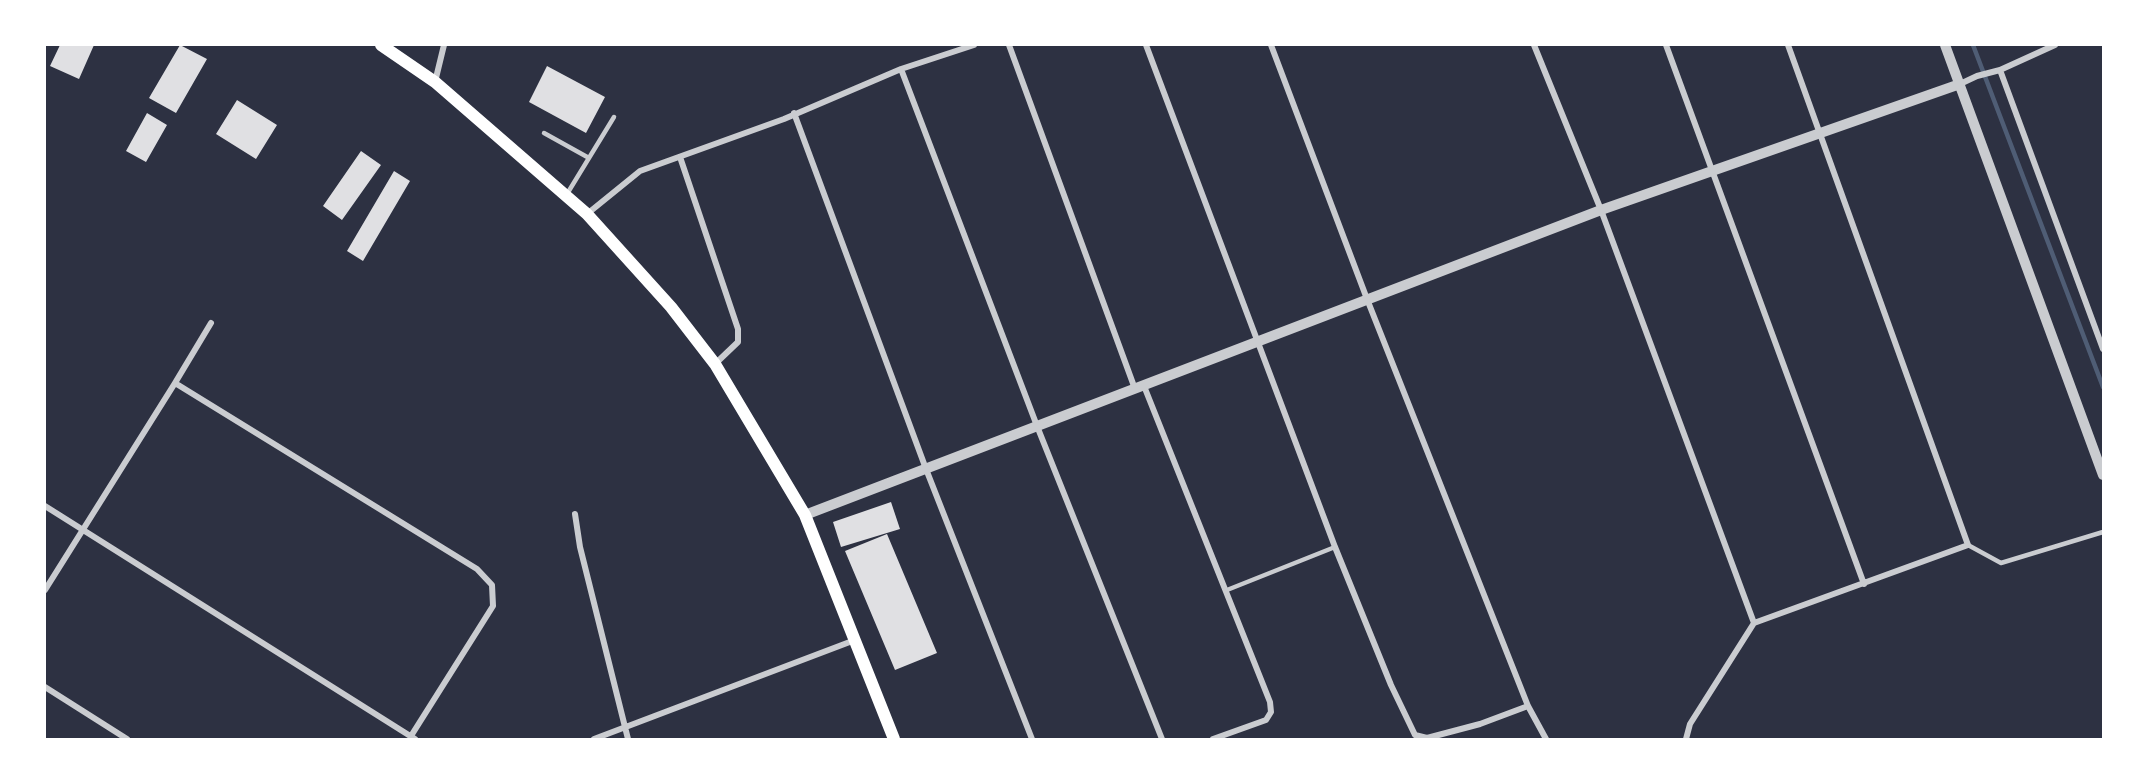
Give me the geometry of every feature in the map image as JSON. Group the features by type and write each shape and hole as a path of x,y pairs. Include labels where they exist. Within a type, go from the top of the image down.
{"main road":[{"path":"381,45 435,81 587,214 671,307 715,364 805,515 894,739"}],"street":[{"path":"435,81 444,45"},
{"path":"587,214 640,171 680,158 900,69 974,45"},
{"path":"1009,45 1140,387 1227,590 1270,702 1271,712 1266,720 1213,739"},
{"path":"1146,45 1335,548 1390,685 1415,735 1426,738 1480,724 1528,706"},
{"path":"1271,45 1367,299 1528,706 1546,739"},
{"path":"1534,45 1601,210 1754,623"},
{"path":"1666,45 1864,584"},
{"path":"1686,739 1690,724 1754,623 1968,545 1788,45"},
{"path":"1945,45 2103,475"},
{"path":"805,515 1601,210 1819,136 1977,76 1990,74 2055,45"},
{"path":"900,69 1037,426 1162,739"},
{"path":"2000,70 2103,349"},
{"path":"794,113 926,469 1032,739"},
{"path":"680,158 738,329 738,342 715,364"},
{"path":"45,590 212,323"},
{"path":"45,506 413,738 493,606 492,585 477,568 176,382"},
{"path":"575,514 588,582 628,739"},
{"path":"594,739 617,728 855,640"},
{"path":"45,687 127,739"}],"lane":[{"path":"566,196 614,117"},
{"path":"544,133 589,158"},
{"path":"1968,545 2001,563 2103,531"},
{"path":"1227,590 1335,548"}],"building":[{"path":"60,45 94,45 79,79 50,66"},
{"path":"180,45 207,59 176,113 149,98"},
{"path":"547,66 605,97 586,133 529,102"},
{"path":"237,100 277,125 256,159 216,134"},
{"path":"147,113 167,125 146,162 126,151"},
{"path":"361,151 381,165 342,220 323,206"},
{"path":"394,171 410,181 363,261 347,251"},
{"path":"891,502 900,529 841,547 833,522"},
{"path":"887,534 937,653 895,670 845,551"}],"waterway":[{"path":"1973,45 2103,387"}]}
